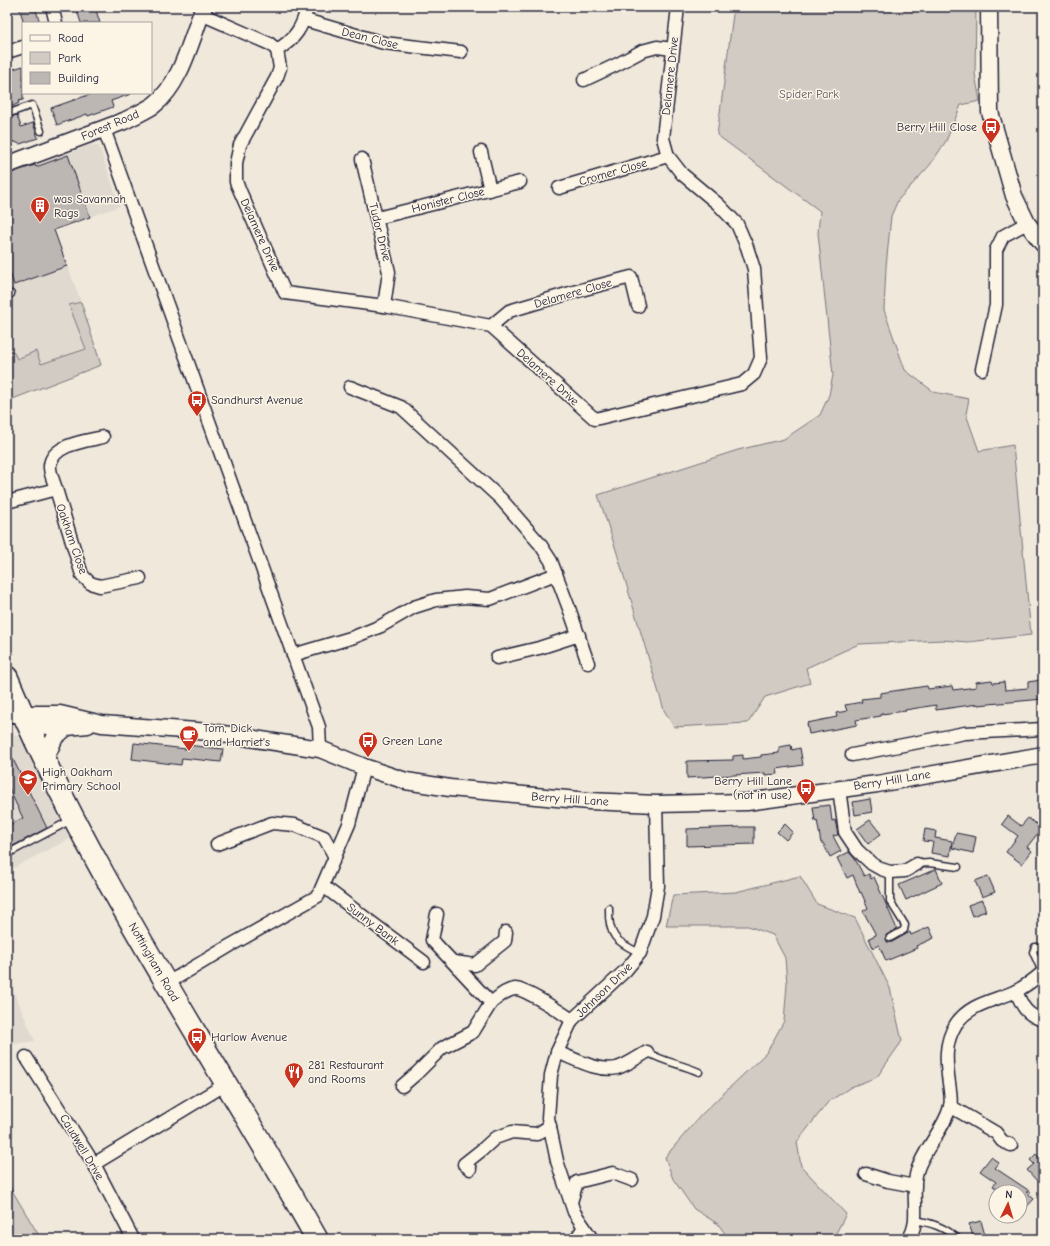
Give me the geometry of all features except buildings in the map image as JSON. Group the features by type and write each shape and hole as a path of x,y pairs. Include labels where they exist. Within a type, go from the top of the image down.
{"highway":[{"name":"Nottingham Road","path":"7,677 16,719 46,760 103,874 166,984 317,1239"}],"street":[{"path":"52,7 56,22"},
{"path":"202,10 270,44 277,50 288,44 298,32 305,20 307,7"},
{"name":"Delamere Drive","path":"277,50 280,68 277,77 240,145 236,163 236,182 286,293 384,306 490,326 595,419 742,384 754,374 761,358 754,270 747,247 737,224 718,204 682,174 668,156 663,138 678,7"},
{"path":"988,7 990,112 1014,196 1027,224 1043,244"},
{"name":"Forest Road","path":"7,165 104,129 139,114 154,104 163,95 179,71 202,10"},
{"name":"Dean Close","path":"305,20 384,43 461,52"},
{"path":"7,52 22,47"},
{"path":"584,80 618,64 642,50 657,47 673,49"},
{"path":"104,129 319,727 320,749"},
{"path":"481,152 490,190"},
{"name":"Cromer Close","path":"559,188 668,156"},
{"name":"Tudor Drive","path":"362,159 390,272 384,306"},
{"name":"Honister Close","path":"377,218 520,182"},
{"path":"996,365 983,366 996,305 996,250 1003,236 1027,224"},
{"name":"Delamere Close","path":"490,326 509,311 576,291 631,277 638,306"},
{"path":"350,387 401,407 501,499 535,538 551,561 588,663"},
{"name":"Oakham Close","path":"103,437 62,448 53,456 50,466 56,489 82,575 90,583 100,586 140,578"},
{"name":"Oakham Close","path":"7,502 56,489"},
{"path":"293,656 354,637 381,626 414,607 436,600 465,597 490,599 556,574"},
{"path":"496,658 539,648 579,635"},
{"name":"Berry Hill Lane","path":"16,719 66,715 102,724"},
{"name":"Berry Hill Lane","path":"16,719 67,727 102,724 210,732 320,749 364,768 406,781 450,788 589,802 656,804 747,802 839,789 1043,756"},
{"path":"46,760 55,737 67,727"},
{"path":"852,755 965,733 1043,729"},
{"path":"166,984 231,944 318,896 349,824 364,768"},
{"path":"839,789 845,832 857,850 872,864 880,869 890,872 905,871 917,864"},
{"name":"Johnson Drive","path":"592,1239 574,1212 557,1161 548,1118 551,1075 557,1052 572,1020 626,970 640,953 654,916 658,886 656,804"},
{"path":"217,844 272,824 295,825 324,837 335,857"},
{"name":"Sunny Bank","path":"322,886 424,962"},
{"path":"437,914 432,940 491,1003"},
{"path":"454,962 475,965 505,941 506,932"},
{"path":"908,1239 912,1234 915,1220 916,1172 924,1155 947,1117 950,1106 951,1097 946,1063 947,1046 956,1024 973,1008 1016,991 1043,972"},
{"path":"402,1086 442,1048 473,1032 491,1003 506,991 517,989 560,1011 572,1020"},
{"path":"1016,991 1023,1008 1034,1017 1043,1020"},
{"path":"557,1052 589,1065 603,1068 617,1068 647,1052"},
{"name":"Caudwell Drive","path":"26,1057 94,1164 133,1239"},
{"path":"94,1164 226,1084"},
{"path":"950,1106 996,1133 1002,1141 1010,1145"},
{"path":"470,1169 464,1164 495,1138 512,1132 537,1134 550,1126"},
{"path":"571,1202 577,1182 613,1173 632,1180"},
{"path":"866,1174 888,1181 915,1186"},
{"path":"576,1239 584,1227"}],"lane":[{"path":"7,114 32,105 41,131"},
{"path":"7,854 74,818"},
{"path":"917,864 929,863 958,867"},
{"path":"890,872 890,901 905,925 904,930 890,938"},
{"path":"609,908 609,921 614,936 620,943 640,953"},
{"path":"1043,947 1035,947 1033,952 1043,972"},
{"path":"647,1052 657,1058 681,1064 699,1072"},
{"path":"915,1220 938,1226 949,1231 957,1238"}],"shaded area":[{"path":"91,144 99,146 120,206 54,230 81,302 70,306 86,349 41,364 16,359 7,349 7,172 34,162 73,152"},
{"name":"High Oakham Primary School","path":"7,731 12,732 21,740 71,838 7,871"},
{"path":"7,976 35,1041 7,1045"}],"green space":[{"name":"Spider Park","path":"734,7 976,7 975,74 980,101 961,105 946,141 930,165 898,200 891,216 884,310 905,370 934,392 969,399 966,414 979,451 1013,445 1031,635 968,642 942,640 859,644 806,668 810,683 765,697 748,723 674,727 664,710 598,495 738,450 784,439 820,415 829,395 833,375 818,233 820,211 717,135"},
{"path":"81,302 101,365 10,400 7,392 7,371 10,370 7,363 7,349 9,353 13,351 17,359 36,351 41,364 86,349 69,305"},
{"path":"800,876 817,904 855,918 890,988 902,1041 877,1077 851,1087 828,1102 797,1142 801,1166 846,1214 833,1239 729,1239 718,1224 694,1209 673,1179 665,1157 702,1114 767,1052 784,1021 787,984 785,958 773,935 748,926 666,926 673,895 736,892"},
{"path":"7,1182 41,1239 7,1239"}],"place":[{"name":"Berry Hill Close","path":"991,144"},
{"name":"was Savannah Rags","path":"40,223"},
{"name":"Sandhurst Avenue","path":"197,417"},
{"name":"Tom, Dick and Harriet's","path":"189,752"},
{"name":"Green Lane","path":"368,758"},
{"name":"High Oakham Primary School","path":"28,796"},
{"name":"Berry Hill Lane (not in use)","path":"806,805"},
{"name":"Harlow Avenue","path":"197,1054"},
{"name":"281 Restaurant and Rooms","path":"294,1089"}]}
